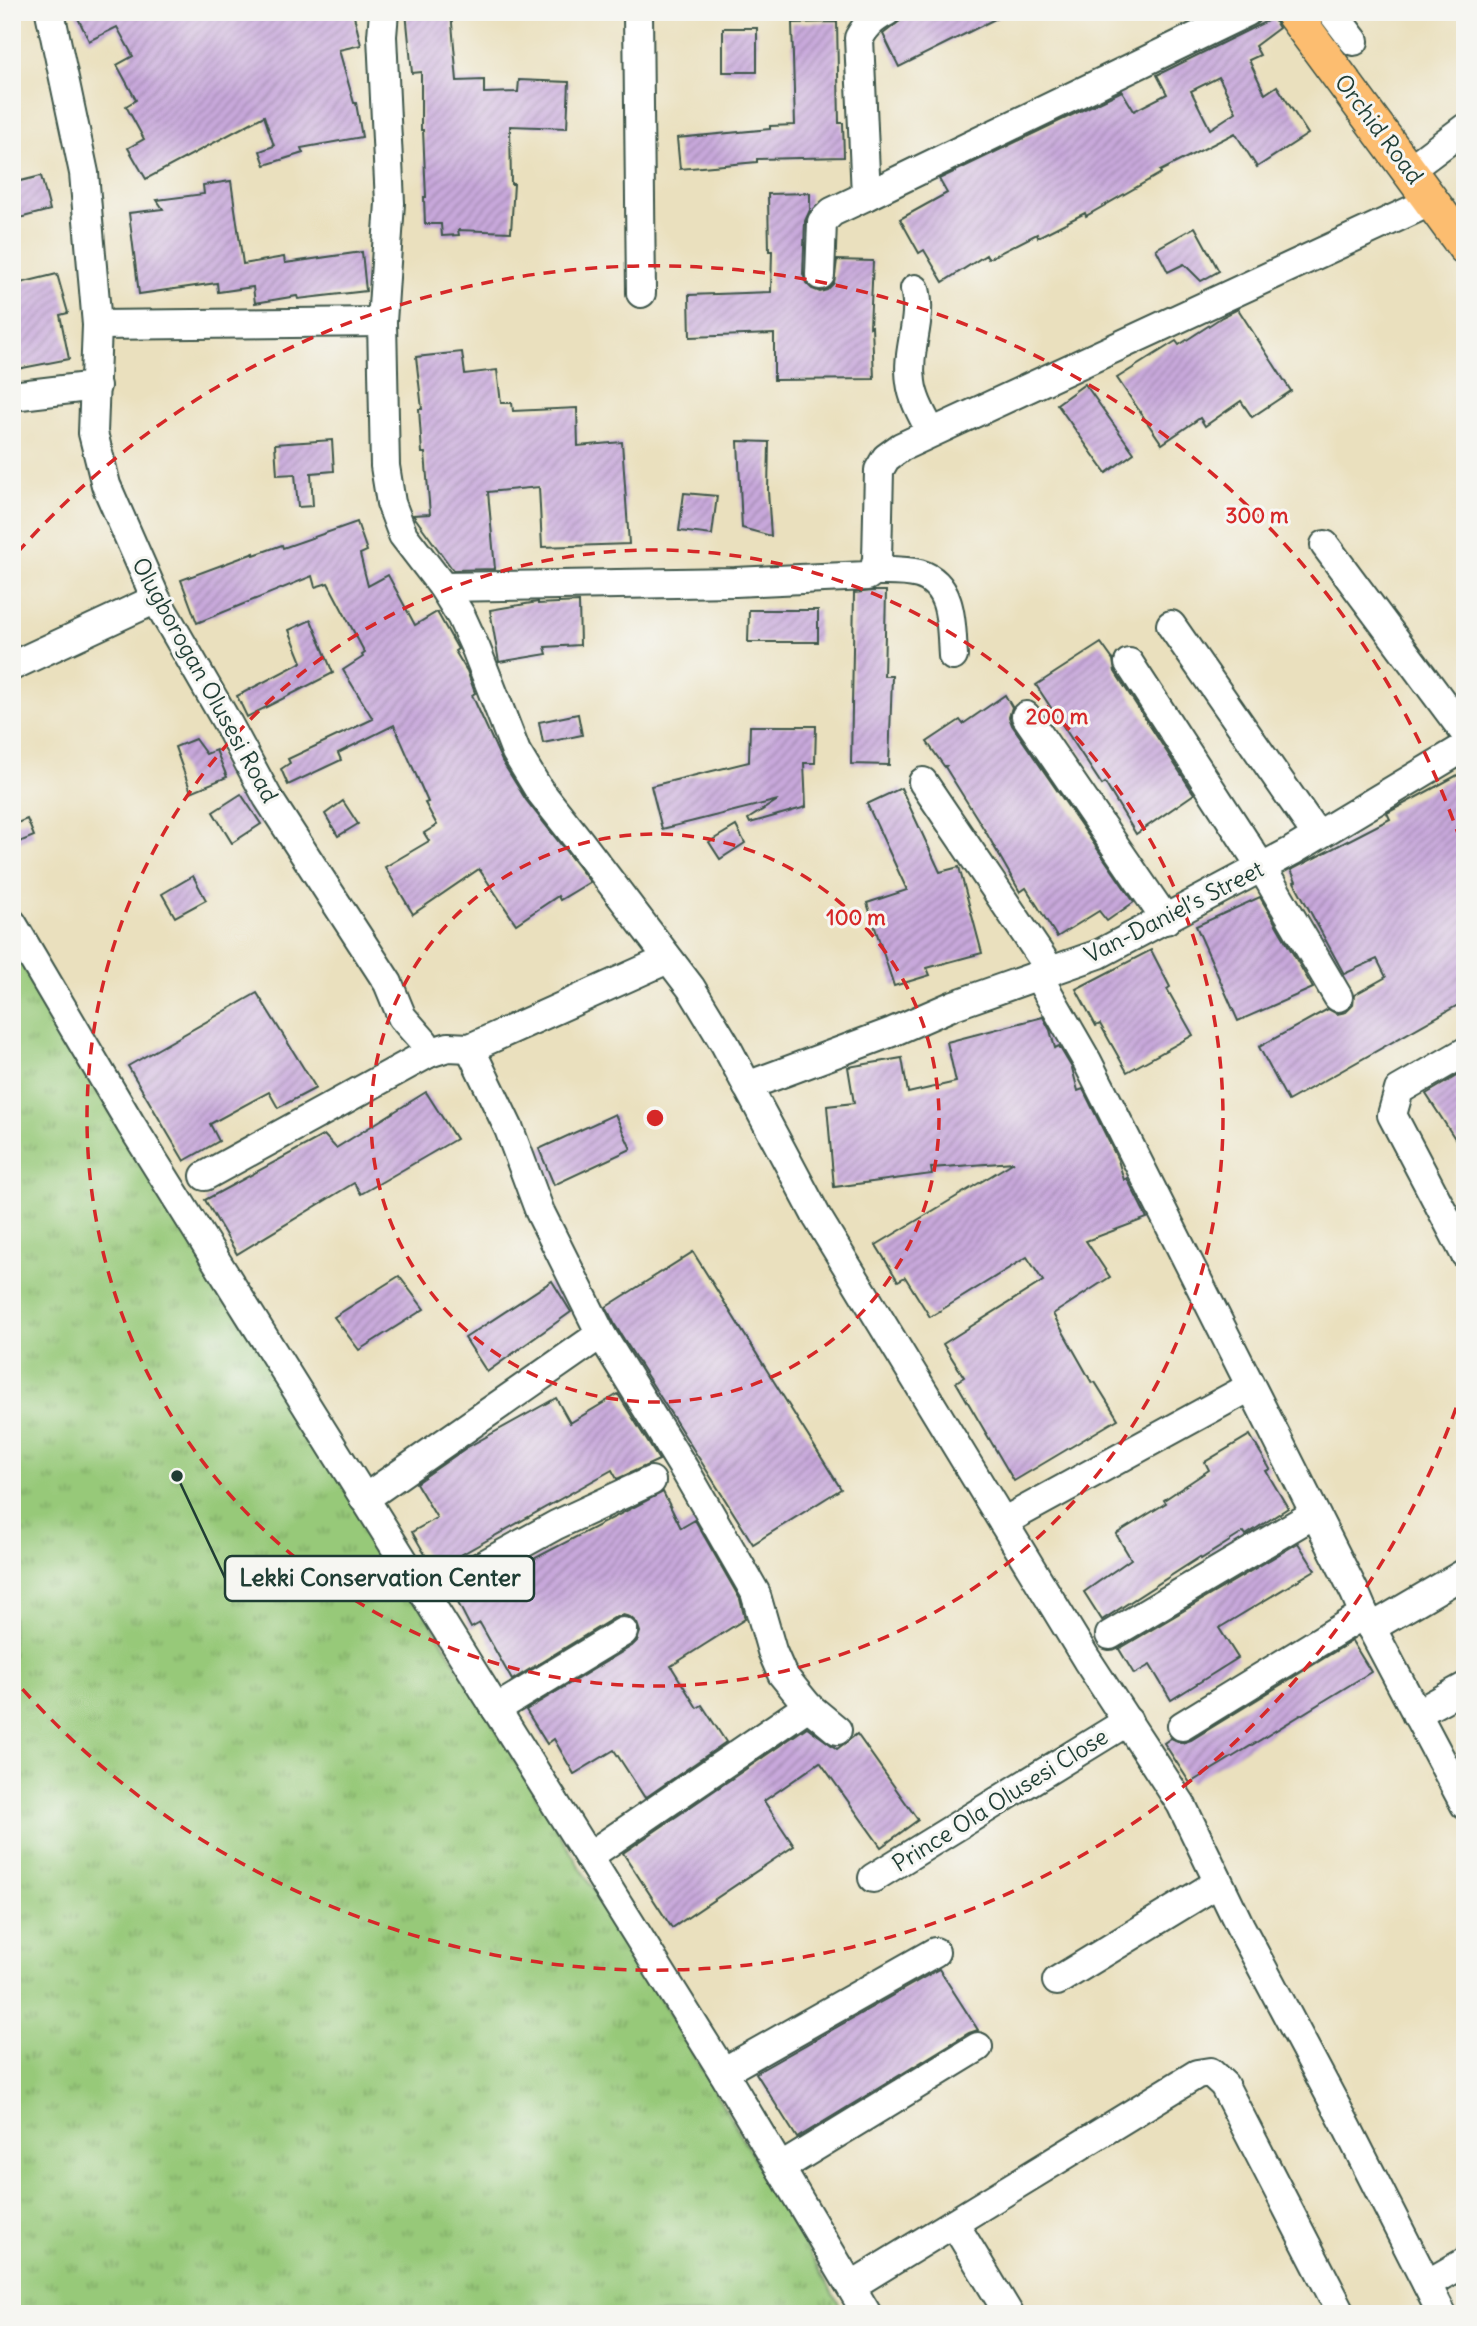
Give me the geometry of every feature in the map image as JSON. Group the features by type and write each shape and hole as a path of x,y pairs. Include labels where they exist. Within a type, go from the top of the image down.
{"main road":[{"name":"Orchid Road","path":"1315,17 1409,170 1465,247"}],"street":[{"name":"Olugborogan Olusesi Road","path":"50,12 84,173 97,325 93,433 106,485 156,599 268,798 388,983 402,1017 424,1042 429,1053"},
{"path":"384,12 382,36 390,203 382,322 385,466 391,503 403,535 443,587 461,616 516,752 533,781 691,988 817,1217 1087,1660 1181,1804 1218,1883 1442,2314"},
{"path":"638,12 641,293"},
{"path":"866,196 859,38 874,18 886,12"},
{"path":"820,275 821,222 832,212 1247,12"},
{"path":"1315,17 1354,41"},
{"path":"1409,170 1465,128"},
{"path":"874,571 877,560 879,470 886,458 901,447 1432,201"},
{"path":"915,289 919,303 910,364 911,381 916,403 931,432"},
{"path":"97,325 382,322"},
{"path":"12,396 96,386"},
{"path":"1325,545 1465,733"},
{"path":"443,587 857,578 874,571 921,574 935,582 944,595 950,615 953,656"},
{"path":"12,666 156,599"},
{"path":"1171,625 1317,835"},
{"path":"1129,663 1262,868 1338,997"},
{"path":"1026,716 1166,920"},
{"name":"Van-Daniel’s Street","path":"747,1086 892,1032 954,1005 1099,954 1262,868 1465,747"},
{"path":"923,782 1045,974 1367,1621 1416,1714 1457,1772 1465,1805"},
{"path":"12,923 130,1123 589,1856 867,2314"},
{"path":"205,1177 429,1053 448,1047 470,1048 668,959"},
{"path":"470,1048 509,1129 540,1212 601,1334 686,1472 755,1592 772,1651 782,1674 808,1706 837,1730"},
{"path":"1465,1052 1399,1090 1392,1115 1465,1254"},
{"path":"364,1499 601,1334"},
{"path":"1003,1522 1250,1387"},
{"path":"427,1596 556,1525 651,1481"},
{"path":"1110,1635 1314,1514"},
{"path":"1182,1726 1367,1621 1465,1573"},
{"path":"496,1709 623,1632"},
{"path":"1416,1714 1465,1687"},
{"path":"589,1856 808,1706"},
{"name":"Prince Ola Olusesi Close","path":"873,1878 1128,1721"},
{"path":"1057,1981 1218,1883"},
{"path":"723,2073 935,1952"},
{"path":"780,2168 978,2048"},
{"path":"851,2286 1197,2074 1210,2072 1224,2085 1342,2314"},
{"path":"954,2223 1009,2314"},
{"path":"1427,2284 1465,2262"}],"green space":[{"path":"12,936 670,2015 845,2314 12,2314"}],"building":[{"path":"75,12 353,12 361,45 339,50 356,103 362,137 301,148 303,153 265,165 260,151 274,146 264,116 146,179 128,148 144,139 126,106 136,100 117,65 133,56 117,27 89,41"},
{"path":"406,12 451,12 457,81 484,80 484,93 518,92 519,80 569,82 567,128 510,126 511,184 514,184 511,232 458,230 459,235 442,236 441,224 425,224 421,72 412,73"},
{"path":"903,12 1009,12 899,67 883,34 900,21"},
{"path":"1273,18 1279,28 1255,46 1260,55 1249,60 1265,94 1277,86 1308,134 1257,167 1235,133 1160,171 1161,173 1086,216 1085,213 1038,237 1037,234 988,259 986,255 943,282 924,250 919,253 900,219 947,193 939,179 1122,91 1134,111 1167,94 1157,75","holes":["1219,77 1236,112 1210,129 1191,91"]},
{"path":"837,22 839,123 843,123 844,157 757,159 757,162 680,169 677,138 795,125 792,23"},
{"path":"723,28 757,28 757,72 723,72"},
{"path":"41,176 50,210 12,220 12,183"},
{"path":"231,181 243,264 284,257 285,263 362,252 366,291 298,299 297,296 255,303 253,287 218,292 217,283 139,294 129,213 163,209 157,200 204,194 203,185"},
{"path":"810,193 810,210 805,221 803,274 806,283 820,292 827,290 834,283 837,260 873,261 870,327 872,326 874,379 774,380 774,334 690,337 689,295 771,292 772,251 769,251 768,194"},
{"path":"1195,227 1219,271 1201,281 1184,264 1168,272 1156,249"},
{"path":"57,274 68,313 60,315 69,359 12,370 12,285"},
{"path":"1238,309 1291,391 1252,417 1241,401 1205,426 1200,418 1162,444 1117,378 1176,341 1179,345"},
{"path":"462,352 465,374 497,370 501,403 512,403 513,411 577,408 578,446 622,442 629,544 542,547 539,487 488,492 495,569 453,570 413,515 430,514 425,453 422,453 419,409 422,409 416,357"},
{"path":"1085,384 1134,453 1106,473 1057,404"},
{"path":"332,440 334,471 311,473 313,506 298,507 295,474 277,475 275,444"},
{"path":"738,441 769,442 771,536 742,528"},
{"path":"684,493 717,496 712,535 679,531"},
{"path":"357,522 367,551 360,554 368,586 388,575 415,625 437,612 458,649 455,651 467,671 475,693 472,695 502,761 526,800 590,882 560,900 558,896 516,924 479,869 413,914 385,867 429,841 424,833 437,825 425,803 428,802 394,725 338,753 341,760 288,785 281,769 290,763 288,759 373,719 343,670 365,653 328,583 315,587 312,576 197,623 181,580 254,553 282,545 283,548"},
{"path":"886,591 884,676 892,676 889,765 851,764 854,593"},
{"path":"538,602 579,602 580,645 545,647 547,654 499,662 490,610"},
{"path":"749,610 818,610 818,642 748,642"},
{"path":"311,620 333,673 247,717 237,696 302,662 289,630"},
{"path":"1101,643 1113,660 1115,672 1194,794 1136,834 1105,783 1102,785 1036,685"},
{"path":"1005,695 1012,707 1009,717 1012,725 1134,902 1107,921 1099,911 1057,937 1026,888 1020,892 946,766 927,742 960,720 963,724"},
{"path":"578,714 582,735 543,743 539,722"},
{"path":"750,726 816,726 815,763 804,763 806,807 750,823 748,819 778,800 662,829 651,786 749,762"},
{"path":"195,739 206,754 216,750 227,777 191,792 175,747"},
{"path":"1465,771 1465,1001 1288,1101 1259,1047 1328,1009 1337,1014 1346,1012 1353,1005 1354,995 1386,977 1377,959 1344,974 1294,882 1296,881 1291,870 1390,819 1387,813"},
{"path":"901,788 940,872 959,867 982,953 927,968 930,975 894,986 867,903 907,890 867,804"},
{"path":"241,794 261,824 232,843 213,812"},
{"path":"343,801 358,824 338,836 325,814"},
{"path":"27,819 34,836 12,845 12,825"},
{"path":"736,826 745,843 720,859 709,842"},
{"path":"193,876 206,900 175,917 162,894"},
{"path":"1260,897 1313,988 1238,1021 1196,926"},
{"path":"1151,950 1170,987 1167,989 1193,1035 1127,1072 1100,1024 1096,1026 1076,989"},
{"path":"257,993 316,1088 278,1108 269,1092 210,1124 219,1141 184,1161 128,1066"},
{"path":"1043,1017 1055,1048 1059,1046 1072,1068 1078,1091 1083,1089 1118,1160 1124,1180 1127,1178 1147,1218 1086,1241 1110,1277 1053,1314 1092,1383 1095,1382 1118,1419 1014,1481 956,1382 964,1377 943,1344 1043,1281 1027,1257 930,1317 905,1277 898,1281 876,1245 1014,1162 931,1168 932,1174 834,1187 827,1106 854,1103 848,1067 902,1058 908,1093 956,1082 947,1042"},
{"path":"1465,1071 1465,1154 1426,1094"},
{"path":"426,1092 456,1139 361,1194 354,1183 237,1254 205,1200 324,1135 336,1148"},
{"path":"615,1114 631,1149 554,1185 539,1149"},
{"path":"693,1252 841,1489 753,1544 606,1307"},
{"path":"399,1276 424,1309 359,1350 334,1317"},
{"path":"552,1281 571,1312 487,1372 465,1338"},
{"path":"618,1394 659,1460 617,1479 612,1470 434,1570 412,1532 437,1518 416,1483 466,1448 556,1398 570,1423"},
{"path":"1250,1435 1270,1469 1266,1471 1288,1508 1246,1535 1244,1532 1201,1559 1200,1557 1102,1620 1084,1592 1131,1559 1116,1534 1166,1503 1164,1500 1209,1470 1205,1462"},
{"path":"663,1492 681,1528 695,1520 740,1599 745,1619 671,1666 697,1708 702,1705 726,1742 645,1798 614,1750 574,1774 554,1739 547,1744 526,1710 632,1646 640,1632 637,1623 623,1615 614,1618 512,1680 480,1623 471,1628 456,1599"},
{"path":"1298,1543 1315,1570 1219,1628 1238,1658 1171,1700 1150,1665 1134,1674 1119,1649"},
{"path":"1352,1641 1371,1672 1190,1783 1164,1743 1171,1738 1182,1743 1191,1740"},
{"path":"807,1727 837,1749 857,1734 918,1820 881,1847 820,1762 764,1801 794,1846 672,1928 623,1853"},
{"path":"939,1969 978,2030 797,2138 756,2073"}],"place":[{"name":"Lekki Conservation Center","path":"177,1476"}]}
